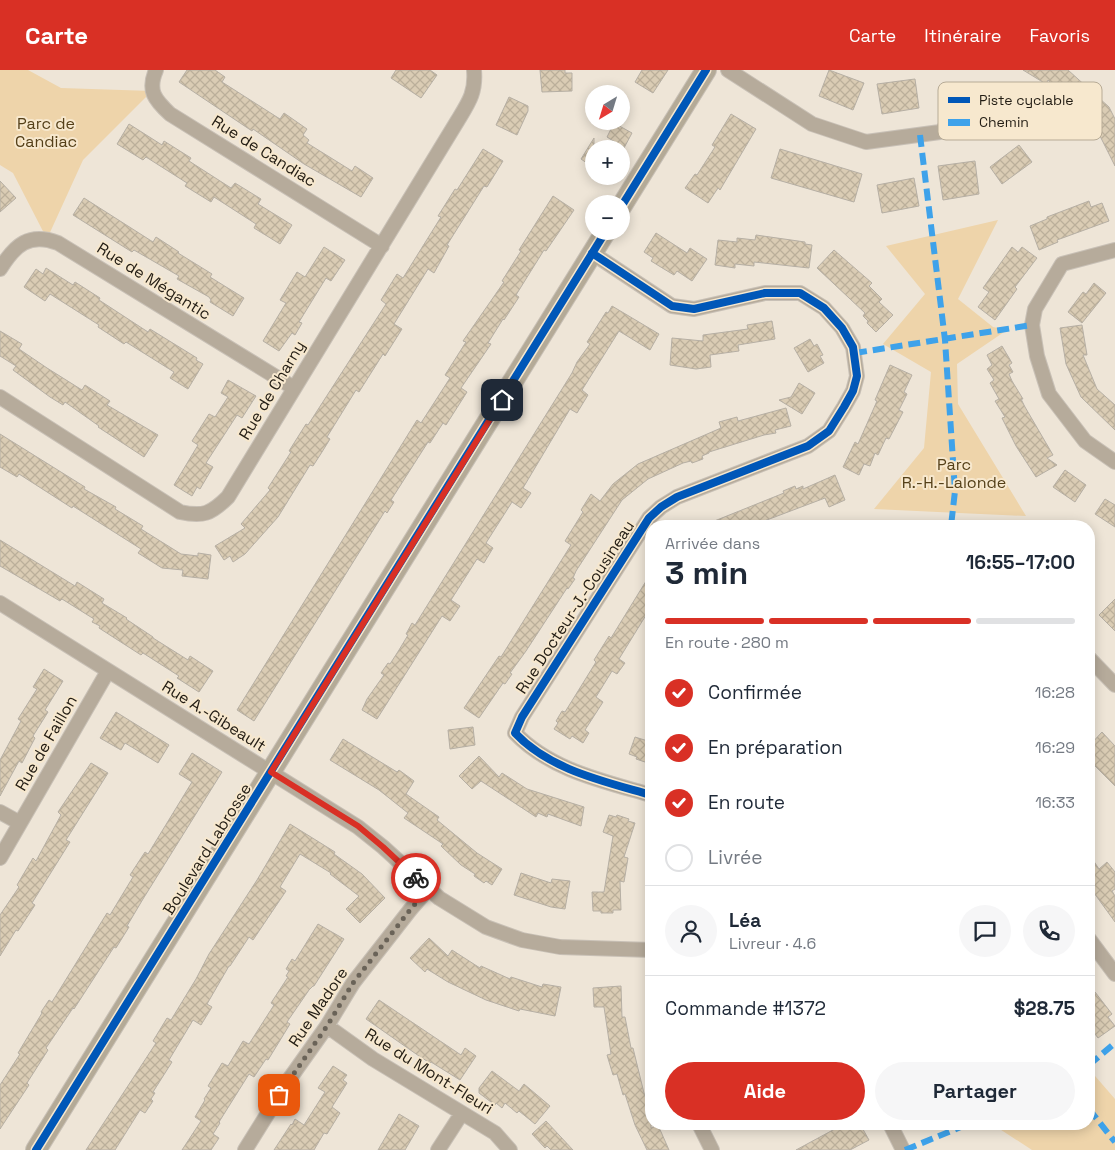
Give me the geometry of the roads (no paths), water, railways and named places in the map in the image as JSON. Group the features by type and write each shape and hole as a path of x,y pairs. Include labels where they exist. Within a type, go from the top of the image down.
{"main road":[{"path":"628,195 706,70"},
{"name":"Boulevard Labrosse","path":"36,1150 601,240"}],"street":[{"name":"Rue de Candiac","path":"156,70 153,76 152,91 159,103 170,114 382,246"},
{"name":"Rue de Charny","path":"0,398 180,512 194,515 207,513 217,508 228,497 472,97 475,84 474,70"},
{"path":"728,70 812,124 866,142 938,132"},
{"name":"Rue de Mégantic","path":"0,269 13,251 22,243 33,238 47,239 58,243 294,388"},
{"path":"1115,250 1062,264 1034,309 1032,325 1037,356 1049,394 1085,440 1115,462"},
{"name":"Rue Docteur-J.-Cousineau","path":"592,254 672,306 694,309 765,293 800,293 824,308 842,328 855,353 857,376 853,391 829,431 808,446 677,497 661,507 648,520"},
{"name":"Rue Docteur-J.-Cousineau","path":"645,524 522,717 515,733 526,745 548,760 598,780 645,793"},
{"name":"Rue A.-Gibeault","path":"0,603 358,826 428,889 486,927 522,940 560,947 645,950"},
{"path":"1095,664 1115,685"},
{"name":"Rue de Faillon","path":"0,858 108,671"},
{"path":"0,812 20,823"},
{"name":"Rue Madore","path":"245,1150 288,1081 327,1026 353,983 428,889"},
{"path":"1095,947 1115,974"},
{"name":"Rue du Mont-Fleuri","path":"327,1026 373,1059 496,1133 510,1150"},
{"path":"438,1150 462,1113"},
{"path":"703,1130 712,1150"},
{"path":"893,1130 903,1150"}],"park label":[{"name":"Parc de Candiac","path":"46,132"},
{"name":"Parc R.-H.-Lalonde","path":"954,473"}]}
